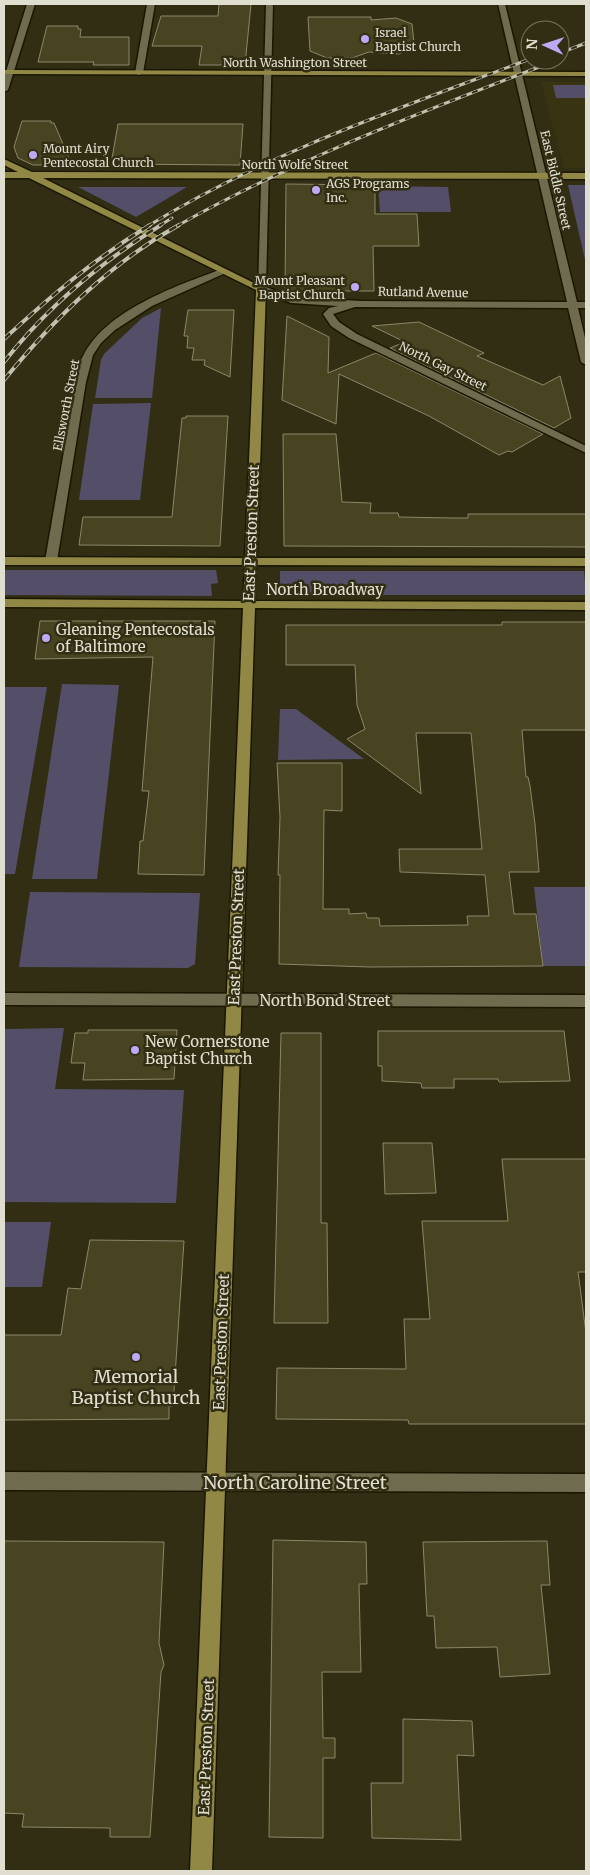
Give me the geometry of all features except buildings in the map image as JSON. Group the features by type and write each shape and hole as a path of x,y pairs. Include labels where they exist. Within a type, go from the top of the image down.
{"main road":[{"name":"North Washington Street","path":"7,72 586,74"},
{"path":"4,162 261,289"},
{"name":"North Wolfe Street","path":"4,175 586,176"},
{"name":"East Preston Street","path":"202,1871 215,1482 261,289"},
{"name":"North Broadway","path":"4,561 586,562"},
{"name":"North Broadway","path":"4,603 586,606"}],"street":[{"path":"4,90 7,72 32,4"},
{"path":"140,73 151,4"},
{"name":"East Preston Street","path":"261,289 263,176 270,4"},
{"name":"East Biddle Street","path":"502,4 586,362"},
{"name":"Ellsworth Street","path":"51,561 81,382 88,354 108,333 137,310 225,271"},
{"name":"Rutland Avenue","path":"261,289 291,300 361,304 586,305"},
{"name":"North Gay Street","path":"361,304 332,310 328,314 329,319 353,336 586,450"},
{"name":"North Bond Street","path":"4,999 586,1000"},
{"name":"North Caroline Street","path":"4,1481 586,1483"}],"shaded area":[{"path":"541,82 586,82 586,168 564,168"},
{"path":"553,85 586,85 586,98 556,98"},
{"path":"568,185 586,185 586,264"},
{"path":"378,186 448,187 451,212 380,212"},
{"path":"78,187 187,187 136,217"},
{"path":"161,308 152,398 95,398 101,360 104,354 142,318"},
{"path":"151,403 140,500 79,500 93,404"},
{"path":"4,570 216,570 218,583 211,584 212,596 4,595"},
{"path":"280,571 584,571 586,595 280,595"},
{"path":"62,684 119,685 97,879 32,879"},
{"path":"4,687 47,687 15,874 4,874"},
{"path":"280,709 296,709 364,759 278,760"},
{"path":"534,887 586,887 586,966 543,966"},
{"path":"30,892 200,893 195,964 188,968 19,967"},
{"path":"64,1028 55,1089 184,1090 176,1203 4,1202 4,1029"},
{"path":"4,1222 51,1222 42,1287 4,1287"}],"railway":[{"path":"570,49 586,43"},
{"path":"148,226 193,200 287,154 383,114 520,63"},
{"path":"177,226 222,201 316,157 364,136 532,70"},
{"path":"159,226 172,218"},
{"path":"4,339 74,278 110,251 150,225"},
{"path":"4,362 39,322 76,286 117,254 161,225"},
{"path":"4,380 23,357 84,294 129,257 179,225"}],"place":[{"name":"Israel Baptist Church","path":"365,39"},
{"name":"Mount Airy Pentecostal Church","path":"33,155"},
{"name":"AGS Programs Inc.","path":"316,190"},
{"name":"Mount Pleasant Baptist Church","path":"355,287"},
{"name":"Gleaning Pentecostals of Baltimore","path":"46,638"},
{"name":"New Cornerstone Baptist Church","path":"135,1050"},
{"name":"Memorial Baptist Church","path":"136,1357"}]}
